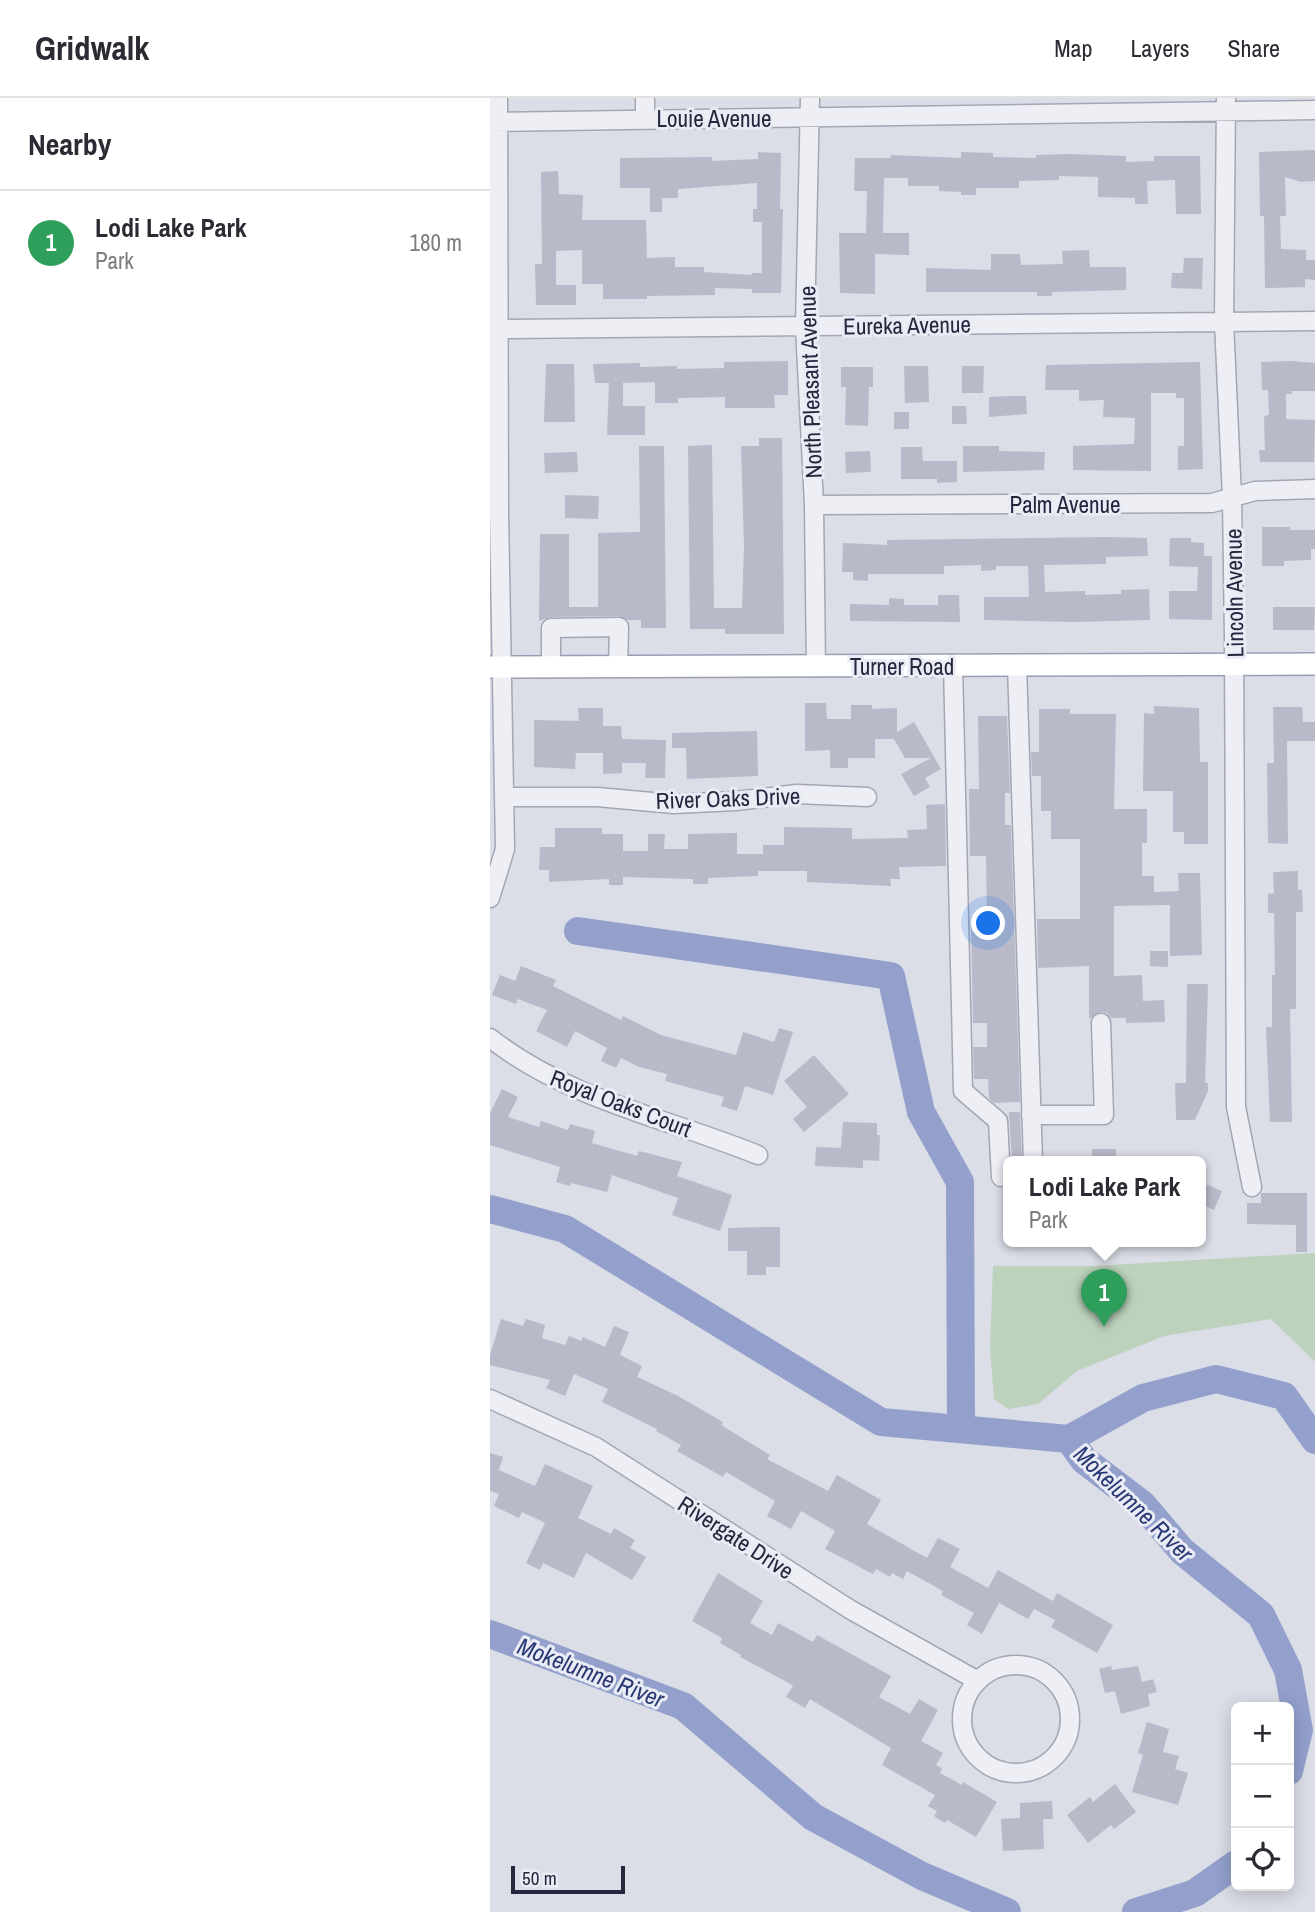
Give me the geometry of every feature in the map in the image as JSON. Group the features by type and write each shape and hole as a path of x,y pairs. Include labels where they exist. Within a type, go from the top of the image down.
{"main road":[{"name":"Turner Road","path":"496,667 1315,664"}],"street":[{"path":"490,898 505,849 506,797 496,667 499,512 494,122 498,98"},
{"path":"645,98 645,119"},
{"name":"North Pleasant Avenue","path":"810,98 805,327 814,505 816,667"},
{"name":"Louie Avenue","path":"494,122 810,117 1226,105 1315,110"},
{"name":"Lincoln Avenue","path":"1226,105 1224,322 1232,497 1235,665 1236,1088 1240,1134 1252,1187"},
{"name":"Eureka Avenue","path":"496,331 1315,321"},
{"name":"Palm Avenue","path":"814,505 1212,503 1255,491 1315,489"},
{"path":"551,667 551,628 619,627 618,667"},
{"path":"953,665 963,1091 998,1121 1001,1177"},
{"path":"1017,665 1033,1156"},
{"name":"River Oaks Drive","path":"506,797 597,797 674,804 797,794 867,797"},
{"path":"1031,1115 1104,1115 1101,1023"},
{"name":"Royal Oaks Court","path":"490,1038 514,1057 575,1090 758,1155"},
{"name":"Rivergate Drive","path":"490,1399 596,1447 851,1610 978,1681"},
{"path":"1007,1665 1027,1666 1045,1673 1059,1686 1068,1704 1070,1726 1065,1743 1053,1759 1034,1770 1013,1773 993,1768 975,1755 965,1736 962,1714 967,1696 978,1681 1007,1665"}],"green space":[{"path":"1315,1253 1315,1362 1271,1319 1164,1336 1077,1371 1038,1404 1008,1409 994,1399 990,1348 993,1266 1095,1266"}],"building":[{"path":"1315,150 1315,181 1301,182 1285,177 1286,216 1280,216 1281,249 1306,250 1306,260 1315,260 1315,280 1305,279 1305,287 1265,288 1264,216 1260,216 1259,152"},
{"path":"758,152 781,153 781,293 752,293 752,289 715,288 715,295 603,299 603,284 582,284 582,250 556,251 556,285 576,285 576,305 536,305 535,264 542,264 541,172 558,171 559,194 583,195 582,220 646,220 647,258 675,257 675,267 704,267 704,272 752,275 762,273 762,222 753,222 753,209 757,209 757,183 678,189 678,198 662,198 662,212 650,212 650,188 620,188 620,158 712,157 712,161 758,159"},
{"path":"961,152 993,153 993,157 1036,158 1036,155 1069,154 1126,156 1126,162 1154,161 1154,156 1200,156 1201,214 1176,214 1175,180 1147,181 1148,204 1135,204 1135,198 1098,197 1098,177 1059,176 1059,180 1019,181 1019,188 976,188 976,195 939,191 939,186 908,186 908,178 884,178 883,233 909,233 909,255 875,254 875,294 840,293 839,233 866,233 867,191 854,191 855,158 891,158 891,155 961,158"},
{"path":"1089,250 1090,267 1126,267 1126,290 1052,292 1052,296 1037,296 1037,292 926,292 926,268 991,270 991,254 1020,254 1021,265 1063,264 1062,251"},
{"path":"1184,258 1203,258 1202,289 1171,288 1172,273 1183,273"},
{"path":"788,361 788,395 774,395 775,408 725,408 725,397 678,398 678,403 655,403 655,382 623,383 623,406 645,406 645,435 607,435 609,383 595,383 593,364 640,363 640,367 677,366 677,369 724,368 724,362"},
{"path":"1200,362 1203,469 1178,470 1178,446 1184,446 1184,398 1176,398 1176,393 1151,393 1151,471 1073,470 1073,446 1134,444 1135,418 1103,417 1104,400 1079,401 1079,390 1045,390 1046,365"},
{"path":"1261,362 1315,363 1315,391 1291,391 1292,394 1286,394 1286,419 1315,420 1314,462 1260,462 1259,450 1265,450 1264,416 1269,415 1268,390 1262,390"},
{"path":"546,364 574,364 575,422 544,422"},
{"path":"904,366 928,366 929,402 905,403"},
{"path":"962,366 984,366 983,393 962,393"},
{"path":"841,367 873,367 873,387 869,387 868,426 845,425 846,387 841,387"},
{"path":"1026,396 1027,414 989,417 989,397"},
{"path":"952,406 966,406 967,424 952,424"},
{"path":"894,412 909,412 909,429 894,429"},
{"path":"759,438 782,438 784,634 725,634 725,629 690,629 688,446 712,445 714,608 742,608 744,545 741,446 759,446"},
{"path":"639,446 664,446 666,628 641,628 641,620 628,620 619,616 551,617 539,621 540,534 569,534 569,607 598,607 598,533 640,532"},
{"path":"963,446 999,446 999,451 1045,452 1044,470 963,472"},
{"path":"901,447 922,447 923,461 957,461 957,482 901,479"},
{"path":"870,451 871,472 846,473 845,452"},
{"path":"577,452 578,472 545,473 544,453"},
{"path":"565,495 599,496 598,519 565,518"},
{"path":"1262,527 1315,530 1315,549 1311,549 1311,560 1284,561 1284,566 1262,566"},
{"path":"1147,538 1148,556 1106,557 1106,564 1044,565 1045,592 1121,594 1121,590 1149,589 1150,620 984,620 984,597 1029,597 1028,566 996,566 996,570 981,571 981,565 944,566 944,574 868,574 868,581 853,580 853,572 842,572 843,543 887,545 887,540"},
{"path":"1170,538 1191,538 1191,542 1204,543 1204,556 1212,556 1212,620 1169,619 1169,591 1197,591 1198,567 1169,566"},
{"path":"938,595 959,595 960,622 850,621 850,604 889,605 889,598 904,599 904,605 938,605"},
{"path":"1273,607 1315,607 1314,630 1273,630"},
{"path":"805,703 826,703 827,719 851,719 851,705 872,705 872,709 897,708 897,732 914,722 941,769 925,778 930,787 914,796 901,774 931,758 905,758 894,739 875,739 875,758 848,758 848,768 830,768 830,750 805,751"},
{"path":"1154,706 1199,708 1200,762 1208,762 1208,844 1184,844 1184,832 1173,832 1173,791 1143,791 1144,713 1154,714"},
{"path":"1273,707 1302,707 1303,722 1315,722 1315,741 1287,741 1288,844 1268,843 1267,763 1274,763"},
{"path":"578,708 603,708 603,726 621,726 622,739 666,740 665,778 645,778 646,763 622,763 622,773 603,774 603,753 576,753 575,769 534,767 534,720 579,721"},
{"path":"1039,709 1070,709 1070,714 1116,714 1114,809 1147,809 1147,843 1142,843 1142,876 1154,876 1154,892 1179,891 1178,873 1200,873 1202,955 1170,956 1170,905 1114,906 1114,976 1142,975 1143,1001 1164,1000 1165,1022 1126,1023 1126,1018 1111,1018 1107,1013 1101,1012 1089,1019 1089,966 1038,968 1037,919 1080,919 1080,839 1051,839 1051,811 1041,811 1041,776 1032,776 1031,752 1039,752"},
{"path":"978,716 1007,716 1010,793 1005,793 1005,825 1011,825 1020,1102 994,1103 989,1098 988,1079 974,1079 973,1047 987,1047 987,1023 973,1023 971,922 987,922 986,856 970,856 969,789 979,789"},
{"path":"757,731 758,776 687,779 686,748 672,748 672,733"},
{"path":"945,804 946,866 899,867 900,879 890,879 891,886 807,882 807,871 758,871 758,876 708,878 708,884 693,884 693,879 623,877 623,885 609,885 609,879 549,882 549,870 539,870 540,847 555,847 555,828 602,828 602,834 623,834 623,851 648,851 648,834 665,834 664,849 688,849 688,834 737,833 737,854 763,854 763,845 784,845 784,827 852,828 852,839 908,838 907,830 927,829 926,805"},
{"path":"1298,871 1298,890 1302,890 1303,912 1296,912 1296,1009 1290,1009 1292,1122 1270,1122 1266,1027 1272,1027 1272,975 1275,975 1274,913 1268,913 1268,894 1274,893 1273,872"},
{"path":"1150,951 1168,951 1168,967 1150,966"},
{"path":"521,966 556,980 553,986 621,1020 623,1016 661,1035 736,1055 743,1032 774,1042 779,1028 793,1032 773,1095 745,1086 737,1111 721,1106 724,1097 665,1081 667,1074 639,1067 621,1058 616,1068 601,1061 607,1048 575,1031 567,1047 536,1031 547,1010 518,999 516,1004 492,995 500,975 515,981"},
{"path":"1187,984 1208,984 1205,1083 1208,1083 1208,1091 1195,1120 1176,1120 1175,1083 1186,1083"},
{"path":"814,1055 849,1094 804,1132 793,1119 807,1107 784,1081"},
{"path":"502,1089 518,1097 508,1117 539,1127 541,1121 568,1130 570,1124 595,1131 592,1143 637,1156 639,1151 682,1162 677,1176 732,1195 720,1231 672,1215 678,1198 612,1175 607,1192 571,1183 570,1186 556,1182 560,1167 490,1145 490,1113"},
{"path":"1009,1112 1020,1112 1022,1156 1012,1156"},
{"path":"843,1122 877,1123 877,1135 880,1135 879,1161 863,1160 863,1168 815,1166 816,1147 841,1148"},
{"path":"1092,1149 1116,1149 1116,1156 1092,1156"},
{"path":"1206,1184 1222,1191 1214,1210 1206,1207"},
{"path":"1261,1193 1307,1193 1307,1252 1296,1252 1296,1225 1247,1224 1247,1203 1261,1203"},
{"path":"780,1227 780,1267 766,1267 766,1275 747,1275 747,1251 728,1251 728,1228"},
{"path":"501,1319 523,1326 526,1319 545,1325 542,1338 565,1345 569,1336 581,1341 583,1337 605,1347 614,1326 629,1332 620,1355 642,1366 637,1377 676,1395 723,1422 721,1425 770,1455 767,1459 828,1491 837,1475 881,1500 867,1524 927,1558 938,1538 960,1549 950,1567 988,1588 998,1570 1053,1601 1057,1593 1113,1625 1097,1653 1051,1627 1055,1620 1034,1609 1028,1619 999,1603 982,1634 967,1625 974,1613 941,1595 943,1591 907,1571 903,1579 892,1573 890,1577 876,1569 873,1574 825,1549 835,1531 801,1511 791,1529 767,1516 775,1501 726,1472 723,1477 677,1451 681,1445 656,1431 657,1429 602,1402 608,1389 574,1374 565,1396 546,1388 550,1380 490,1365 490,1355"},
{"path":"490,1453 503,1457 499,1470 535,1486 545,1464 593,1486 578,1518 611,1534 614,1528 635,1540 630,1548 646,1557 632,1580 586,1553 574,1578 543,1563 540,1570 526,1563 545,1523 522,1512 519,1518 494,1506 499,1494 490,1491"},
{"path":"718,1573 763,1601 750,1623 772,1635 778,1623 813,1642 817,1635 891,1676 879,1697 910,1714 919,1699 938,1710 921,1741 943,1753 936,1765 942,1768 940,1773 962,1785 963,1782 997,1802 976,1837 947,1820 945,1823 934,1816 937,1811 928,1806 935,1795 882,1765 891,1748 810,1699 805,1708 786,1697 793,1686 740,1657 741,1655 720,1643 722,1638 692,1621"},
{"path":"1111,1666 1112,1670 1138,1666 1142,1682 1153,1679 1157,1692 1148,1694 1150,1706 1121,1714 1115,1691 1105,1693 1099,1669"},
{"path":"1147,1722 1169,1729 1163,1752 1179,1756 1175,1769 1188,1773 1178,1805 1132,1792 1143,1755 1138,1753"},
{"path":"1115,1784 1136,1812 1114,1829 1111,1825 1088,1843 1067,1815 1090,1797 1093,1802"},
{"path":"1052,1801 1053,1819 1043,1819 1044,1849 1003,1851 1001,1819 1020,1818 1020,1803"}],"waterway":[{"path":"578,931 891,976 921,1112 960,1182 961,1429"},
{"path":"490,1209 565,1229 881,1422 1069,1439"},
{"name":"Mokelumne River","path":"1290,1765 1299,1730 1288,1670 1261,1615 1182,1551 1143,1505 1084,1460 1069,1439 1143,1398 1216,1379 1284,1396 1315,1440"},
{"name":"Mokelumne River","path":"490,1634 683,1706 813,1817 922,1876 1007,1912"},
{"name":"Mokelumne River","path":"1136,1912 1195,1893 1231,1868"}],"place":[{"name":"Lodi Lake Park","path":"1104,1327"}]}
